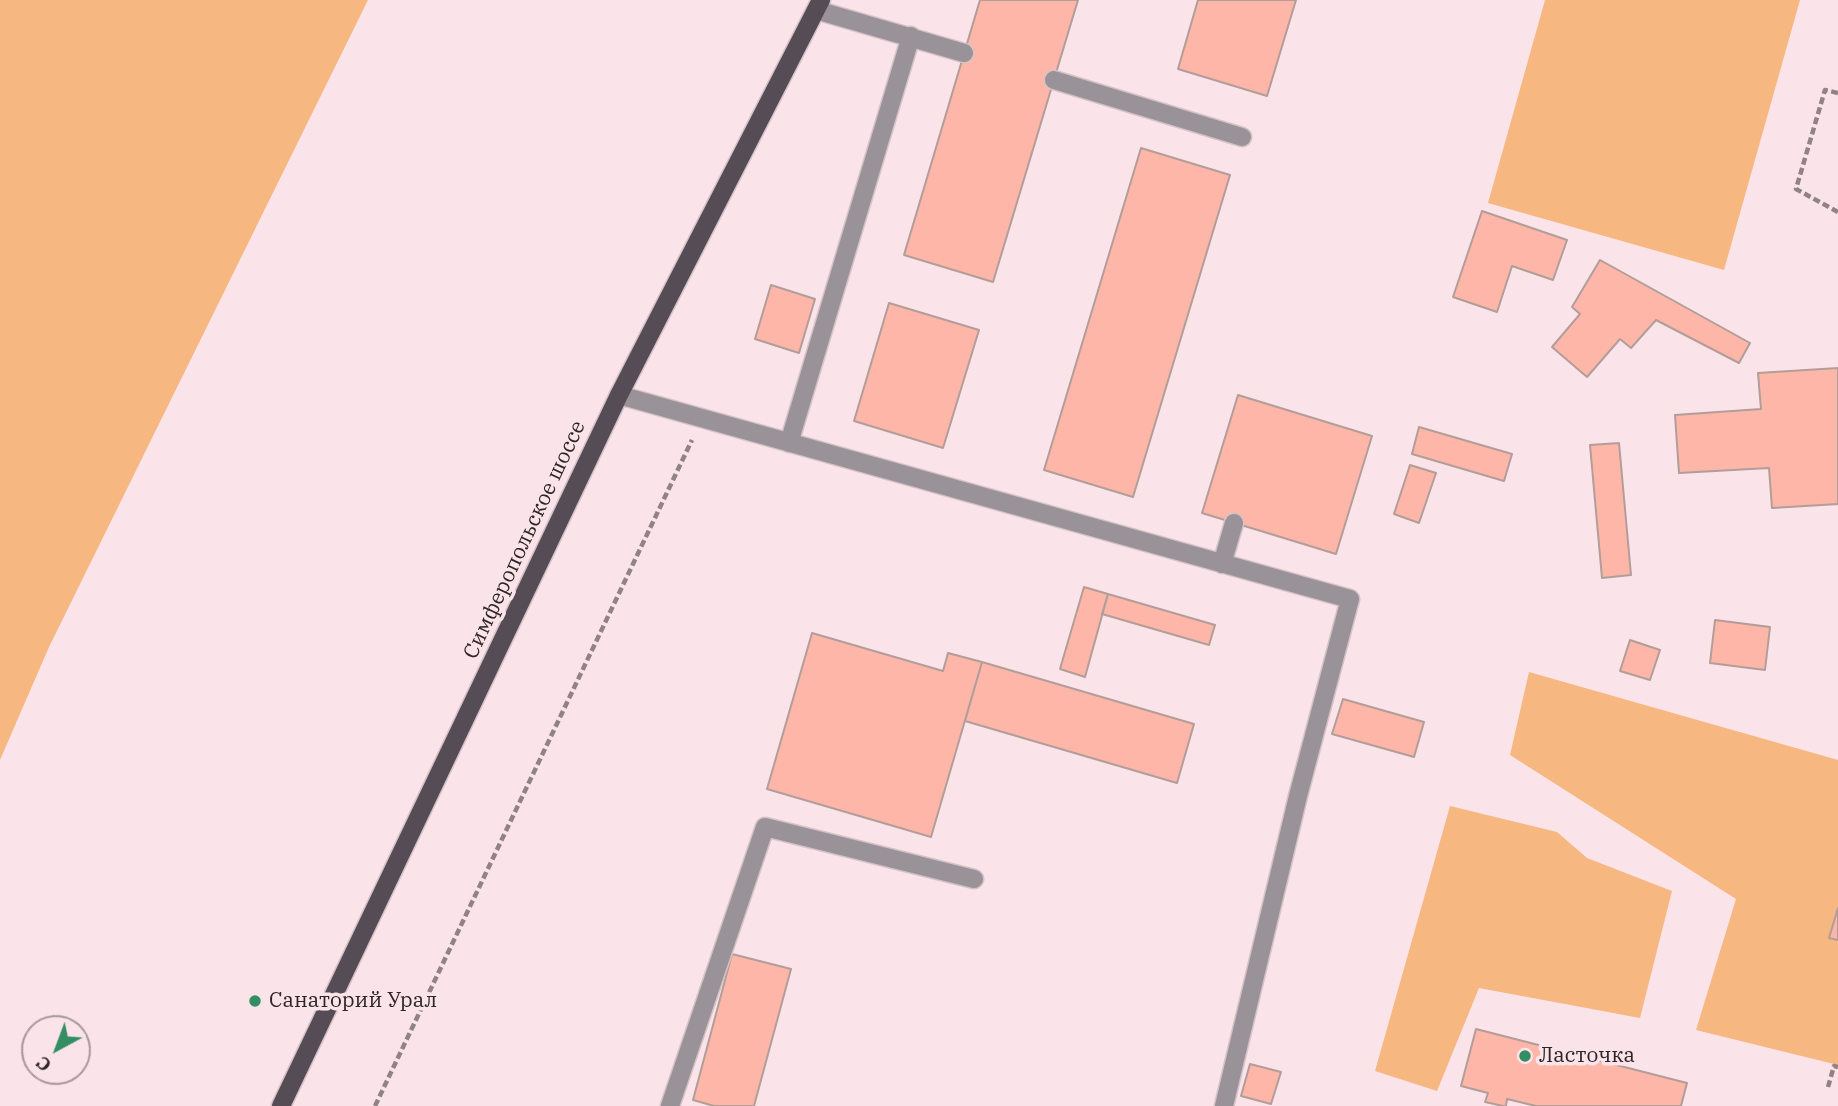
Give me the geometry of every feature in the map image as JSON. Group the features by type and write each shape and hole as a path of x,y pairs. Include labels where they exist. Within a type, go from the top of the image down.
{"main road":[{"name":"Симферопольское шоссе","path":"281,1106 619,394 818,5"}],"lane":[{"path":"818,5 964,53"},
{"path":"789,443 911,36"},
{"path":"1054,80 1242,137"},
{"path":"619,394 1350,599 1298,796 1224,1106"},
{"path":"1222,564 1234,523"},
{"path":"670,1106 765,827 974,879"}],"path":[{"path":"1838,93 1825,90 1796,189 1838,212"},
{"path":"375,1106 702,418"},
{"path":"1828,1087 1834,1066 1838,1068"}],"shaded area":[{"path":"0,0 368,0 49,647 0,760"},
{"path":"1545,0 1800,0 1724,270 1488,203"},
{"path":"1529,672 1838,760 1838,1065 1696,1030 1736,899 1510,755"},
{"path":"1450,806 1557,832 1587,858 1672,891 1640,1018 1479,988 1437,1091 1375,1071"}],"building":[{"path":"980,0 1078,0 993,282 904,255"},
{"path":"1198,0 1296,0 1267,96 1178,69"},
{"path":"1141,148 1230,175 1133,497 1044,470"},
{"path":"1482,211 1567,240 1553,280 1512,266 1497,312 1453,297"},
{"path":"1600,260 1750,343 1739,363 1656,320 1631,348 1620,339 1587,377 1552,347 1580,314 1572,307"},
{"path":"771,285 815,299 799,353 755,339"},
{"path":"889,303 979,330 943,448 854,421"},
{"path":"1838,368 1838,504 1772,508 1769,468 1679,473 1675,415 1761,409 1758,373"},
{"path":"1238,395 1372,436 1336,554 1202,513"},
{"path":"1419,427 1512,454 1504,481 1412,454"},
{"path":"1619,443 1631,575 1602,578 1590,445"},
{"path":"1410,465 1436,473 1419,523 1394,514"},
{"path":"1084,587 1108,594 1085,677 1060,669"},
{"path":"1108,594 1215,625 1209,645 1102,614"},
{"path":"1715,620 1770,627 1765,670 1710,663"},
{"path":"812,633 943,671 948,653 982,662 931,837 767,789"},
{"path":"1630,640 1660,650 1650,680 1620,671"},
{"path":"982,662 1194,724 1177,783 965,721"},
{"path":"1343,699 1424,722 1414,757 1332,734"},
{"path":"1838,908 1838,940 1829,938"},
{"path":"732,954 791,969 754,1106 714,1106 693,1100"},
{"name":"Ласточка","path":"1476,1029 1687,1083 1681,1106 1536,1106 1507,1099 1506,1106 1503,1106 1485,1102 1488,1093 1461,1086"},
{"path":"1250,1064 1281,1072 1271,1104 1241,1096"}],"place":[{"name":"Санаторий Урал","path":"255,1001"},
{"name":"Ласточка","path":"1525,1056"}]}
